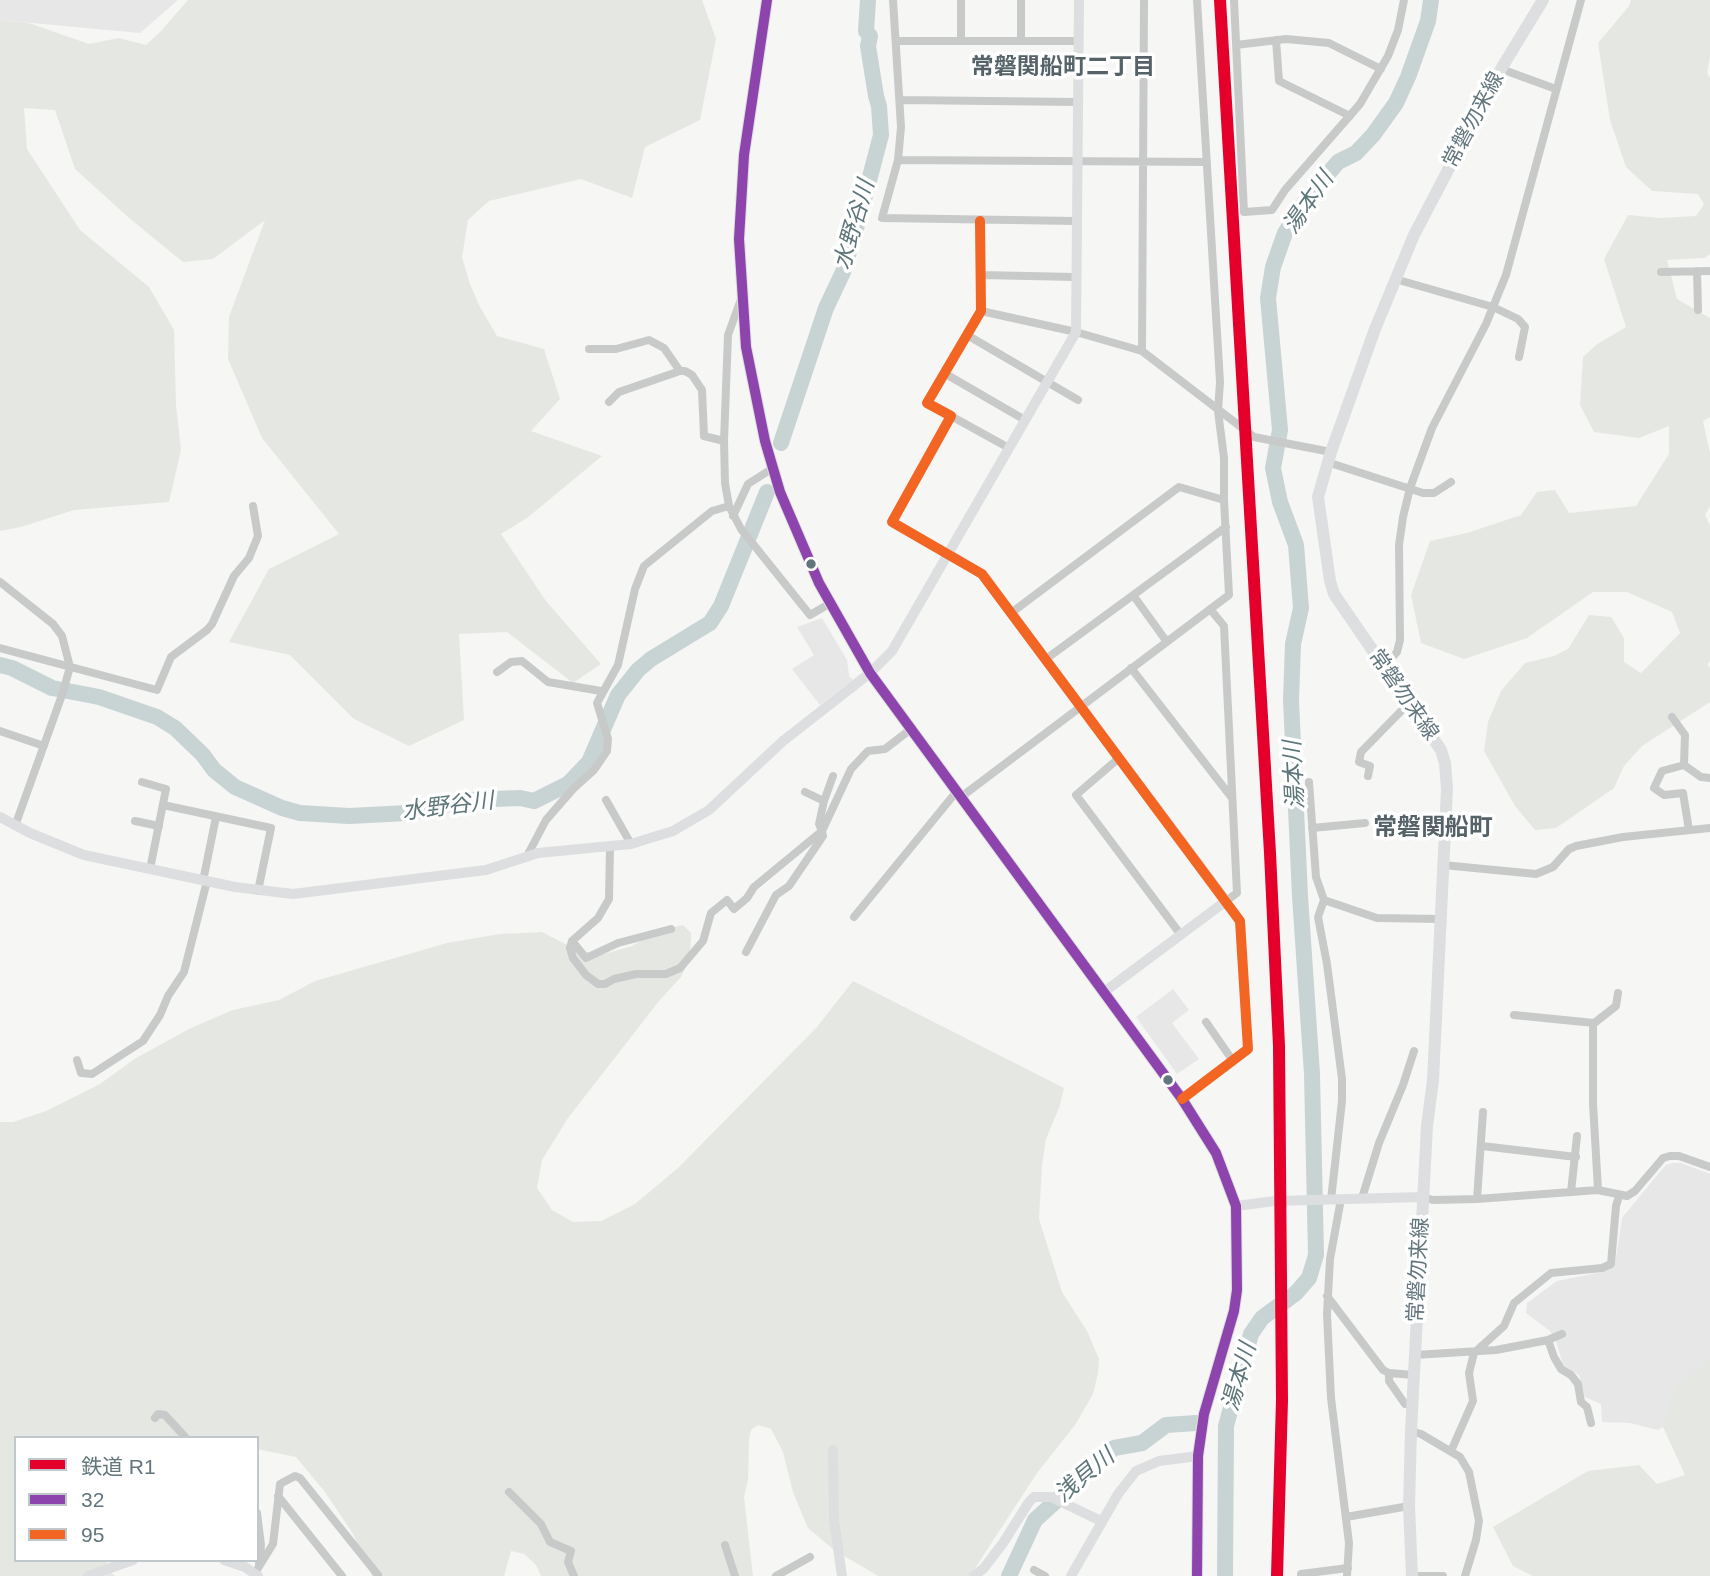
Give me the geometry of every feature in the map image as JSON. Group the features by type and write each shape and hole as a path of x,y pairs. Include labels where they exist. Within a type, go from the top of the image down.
{"main road":[{"path":"767,0 741,191 739,239 742,295 751,373 765,441 809,562 829,604 870,673 1182,1099 1216,1153 1236,1206 1237,1290 1234,1311 1204,1414 1198,1456 1197,1576"},
{"name":"常磐勿来線","path":"1412,1576 1409,1506 1411,1430 1427,1126 1433,1080 1447,789 1444,757 1343,608 1330,581 1318,508 1319,487 1395,279 1415,235 1501,68 1543,0"}],"street":[{"path":"893,0 901,127 898,160 882,218 1076,221"},
{"path":"961,0 961,41"},
{"path":"1021,0 1021,41"},
{"path":"0,817 84,855 258,891 315,892 486,870 527,856 552,851 610,848 631,844 673,831 709,810 783,741 870,673 892,651 1076,332 1079,0"},
{"path":"1142,351 1144,0"},
{"path":"854,917 959,794 1229,595 1224,458 1218,411 1220,382 1197,0"},
{"path":"1234,0 1244,212 1272,210 1292,182 1350,116 1381,69 1398,30 1404,0"},
{"path":"1384,667 1397,652 1400,640 1399,545 1410,488 1432,428 1493,307 1514,249 1581,0"},
{"path":"1237,45 1276,40 1329,43 1381,69"},
{"path":"1276,40 1279,81 1350,116"},
{"path":"897,41 1079,41"},
{"path":"1501,68 1556,89"},
{"path":"901,100 1078,102"},
{"path":"898,160 1207,162"},
{"path":"981,221 981,311 927,403 1009,449"},
{"path":"1697,271 1698,310"},
{"path":"1661,272 1710,271"},
{"path":"981,275 1076,277"},
{"path":"1395,279 1493,307 1523,323 1520,357"},
{"path":"742,295 728,335 724,441 725,483 729,506 741,529 810,615 829,604"},
{"path":"981,311 1076,332 1142,351 1239,428 1261,439 1296,446 1423,493 1434,493 1451,482"},
{"path":"967,335 1078,400"},
{"path":"589,349 616,349 649,340 664,348 680,371 692,375 702,390 704,436 724,441"},
{"path":"609,402 619,393 680,371"},
{"path":"944,373 1026,420"},
{"path":"951,416 892,522 982,574 1240,921 1248,1049 1182,1099"},
{"path":"733,516 748,484 773,468"},
{"path":"1011,612 1180,487 1224,500"},
{"path":"0,648 157,690 171,657 212,624 234,576 252,551 258,536 253,506"},
{"path":"527,856 546,820 603,758 608,745 597,703 601,691 618,665 635,589 644,566 712,511 729,506"},
{"path":"1046,659 1226,527"},
{"path":"0,582 53,624 62,636 69,667 63,692 15,826"},
{"path":"1133,595 1167,642"},
{"path":"1104,992 1237,893 1224,626 1209,609"},
{"path":"497,672 511,662 522,661 548,682 601,691"},
{"path":"1131,668 1232,797"},
{"path":"1368,776 1370,766 1359,762 1361,752 1409,703"},
{"path":"1672,717 1685,735 1684,765"},
{"path":"610,848 610,899 598,918 572,941 570,948 573,958 586,975 598,984 636,974 672,972 680,968 700,947 710,913 727,900 734,909 747,898 754,887 822,831 851,769 860,758 868,751 885,749 911,729"},
{"path":"0,731 44,746"},
{"path":"1119,758 1076,795 1181,935"},
{"path":"1689,830 1683,793 1664,795 1654,789 1661,771 1684,765 1700,776 1710,778"},
{"path":"746,952 776,895 789,886 824,836 819,824 833,776"},
{"path":"142,782 166,789 150,869"},
{"path":"1301,1576 1347,1572 1349,1543 1331,1398 1327,1296 1342,1079 1318,917 1324,900 1316,877 1309,782"},
{"path":"806,792 824,801"},
{"path":"606,800 631,844"},
{"path":"163,805 271,828 258,891"},
{"path":"77,1060 80,1073 92,1074 143,1041 184,972 205,881 216,817"},
{"path":"135,821 159,826"},
{"path":"1312,828 1365,823"},
{"path":"1443,865 1536,874 1553,867 1569,849 1576,846 1623,837 1710,828"},
{"path":"1324,900 1377,918 1441,919"},
{"path":"572,941 586,958 618,943 671,929"},
{"path":"1514,1015 1594,1023 1616,1006 1618,993"},
{"path":"1206,1022 1233,1060"},
{"path":"1594,1023 1593,1103 1598,1190"},
{"path":"1362,1198 1413,1051"},
{"path":"1477,1199 1483,1112"},
{"path":"1571,1192 1577,1136"},
{"path":"1482,1146 1576,1157"},
{"path":"1236,1206 1362,1198 1477,1199 1598,1190 1619,1196 1632,1195 1663,1158 1679,1156 1710,1167"},
{"path":"1451,1451 1473,1401 1469,1373 1474,1353 1504,1326 1514,1303 1551,1273 1602,1268 1611,1264 1619,1196"},
{"path":"1327,1296 1383,1370 1414,1375"},
{"path":"1415,1355 1474,1353 1548,1340 1562,1334"},
{"path":"1548,1340 1561,1369 1578,1384 1581,1402 1587,1406 1591,1423"},
{"path":"1389,1373 1388,1381 1405,1404 1413,1405"},
{"path":"155,1418 158,1414 164,1415 184,1436"},
{"path":"1411,1430 1460,1457 1469,1472 1478,1514 1476,1540 1465,1576"},
{"path":"833,1450 834,1520 842,1576"},
{"path":"1075,1575 1101,1521 1118,1493 1136,1471 1158,1461 1198,1456"},
{"path":"230,1562 257,1573 273,1544 281,1484 295,1476 300,1478 378,1575"},
{"path":"509,1492 541,1524 550,1542 570,1551 568,1562 574,1576"},
{"path":"974,1576 1003,1544 1029,1502 1040,1495 1051,1497 1101,1521"},
{"path":"278,1496 342,1576"},
{"path":"1346,1517 1409,1506"},
{"path":"259,1529 259,1559"},
{"path":"725,1545 736,1576"},
{"path":"776,1576 810,1558"},
{"path":"88,1576 127,1562"},
{"path":"1034,1570 1045,1576"},
{"path":"1412,1576 1443,1576"}],"shaded area":[{"path":"0,0 178,0 140,33 0,20"},
{"path":"188,0 702,0 716,39 700,120 645,147 632,198 581,179 489,201 468,220 462,257 479,305 497,336 544,349 560,399 531,431 602,456 527,518 501,534 546,601 601,664 573,683 507,632 459,634 464,720 409,746 354,719 290,655 229,642 269,569 339,534 262,438 228,359 229,317 265,220 213,259 183,262 75,169 55,110 24,108 27,149 80,230 149,287 174,330 176,405 181,450 169,502 74,510 0,531 0,20 29,23 89,44 119,38 146,45"},
{"path":"1631,0 1710,0 1710,57 1707,73 1710,78 1710,254 1704,258 1667,260 1677,299 1710,318 1710,417 1703,421 1710,453 1710,506 1705,515 1710,526 1710,661 1707,665 1710,667 1710,702 1642,746 1624,766 1614,788 1556,828 1535,830 1515,806 1484,751 1488,722 1501,691 1525,663 1554,656 1568,649 1589,615 1611,617 1624,638 1624,662 1641,673 1680,633 1672,612 1627,592 1593,592 1527,638 1464,659 1421,643 1411,595 1430,541 1467,533 1521,515 1537,492 1555,490 1569,513 1636,506 1669,454 1669,426 1639,438 1594,432 1580,405 1583,357 1596,345 1626,327 1604,259 1628,215 1660,218 1696,216 1704,204 1698,194 1652,191 1626,167 1610,120 1598,43"},
{"path":"822,618 847,660 849,676 853,680 820,705 792,669 814,655 797,627"},
{"path":"683,925 691,933 688,963 681,977 659,1001 568,1118 542,1160 537,1188 552,1210 573,1222 601,1221 635,1204 678,1168 817,1027 853,981 1064,1088 1046,1139 1039,1219 1062,1292 1087,1331 1099,1359 1098,1373 1093,1394 1075,1425 1037,1473 970,1576 878,1576 834,1550 808,1528 793,1492 783,1452 771,1429 758,1425 751,1430 749,1440 748,1480 744,1497 753,1576 541,1576 536,1565 524,1554 511,1551 504,1576 372,1576 353,1534 325,1492 296,1457 259,1449 259,1436 14,1436 14,1562 107,1562 108,1570 115,1576 0,1576 0,1122 13,1122 46,1111 100,1084 136,1058 191,1028 233,1010 279,1000 315,981 447,943 500,934 542,932 579,951 604,954 632,946 657,931"},
{"path":"1173,989 1189,1010 1172,1023 1199,1059 1177,1074 1136,1017"},
{"path":"1681,1163 1710,1174 1710,1360 1681,1415 1658,1430 1630,1423 1602,1422 1601,1404 1585,1397 1579,1375 1563,1365 1556,1341 1550,1331 1526,1313 1527,1303 1557,1281 1602,1272 1615,1265 1622,1218 1666,1165"},
{"path":"1710,1360 1710,1576 1533,1576 1513,1566 1493,1527 1588,1471 1639,1465 1657,1484 1685,1475 1663,1427 1675,1389"}],"waterway":[{"name":"水野谷川","path":"781,443 826,308 843,272 881,135 879,106 868,46 870,36 866,31 868,0"},
{"name":"湯本川","path":"1225,1576 1226,1426 1251,1334 1262,1318 1296,1293 1309,1278 1316,1255 1312,1074 1291,700 1293,644 1301,608 1296,545 1280,502 1273,468 1280,430 1268,298 1273,267 1285,233 1304,203 1338,162 1356,153 1373,135 1396,103 1428,21 1431,0"},
{"name":"水野谷川","path":"0,665 12,668 52,688 99,697 157,717 175,728 203,755 214,770 235,787 300,813 349,816 408,813 468,800 520,798 534,801 568,784 589,762 618,695 638,670 651,659 710,623 721,606 767,492"},
{"name":"浅貝川","path":"1009,1576 1035,1520 1114,1448 1142,1443 1166,1425 1196,1423"}],"rail line":[{"name":"R1","path":"1220,0 1279,1046 1282,1400 1277,1576"}],"transit line":[{"name":"32","path":"767,0 744,155 739,239 746,347 765,441 780,492 819,583 870,673 1182,1099 1216,1153 1236,1206 1237,1290 1234,1311 1204,1414 1198,1456 1197,1576"},
{"name":"95","path":"980,221 981,311 927,403 951,416 892,522 982,574 1240,921 1248,1049 1182,1099"}],"district":[{"name":"常磐関船町二丁目","path":"1063,68"},
{"name":"常磐関船町","path":"1433,828"}]}
